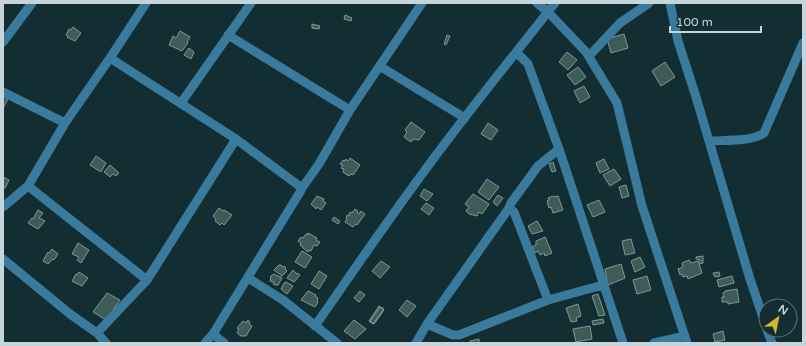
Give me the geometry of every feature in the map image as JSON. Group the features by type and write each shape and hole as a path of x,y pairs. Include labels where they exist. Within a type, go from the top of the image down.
{"street":[{"path":"3,42 32,3"},
{"path":"3,207 28,186 65,123 146,3"},
{"path":"181,103 251,3"},
{"path":"537,3 548,12 589,56 617,103 642,206 686,339 654,343"},
{"path":"315,326 396,210 465,118 555,3"},
{"path":"589,56 620,23 648,3"},
{"path":"670,3 678,41 758,302"},
{"path":"204,343 213,334 302,188 319,164 350,110 381,67 418,4"},
{"path":"228,35 350,110"},
{"path":"709,141 750,138 760,136 764,132 803,43"},
{"path":"517,53 528,64 560,149 623,343"},
{"path":"110,58 236,139 302,188"},
{"path":"381,67 465,118"},
{"path":"3,92 65,123"},
{"path":"97,333 147,280 236,139"},
{"path":"416,343 427,324 538,166 560,149"},
{"path":"28,186 147,280"},
{"path":"509,208 514,212 548,300"},
{"path":"3,259 70,314 97,333 106,343"},
{"path":"248,278 283,300 337,343"},
{"path":"427,324 453,335 459,335 548,300 603,285"},
{"path":"213,334 224,343"}],"building":[{"path":"345,15 352,18 351,21 344,19"},
{"path":"312,24 320,26 319,29 312,28"},
{"path":"73,27 81,33 75,41 66,35 69,29 71,30"},
{"path":"180,31 190,37 187,42 188,43 182,51 169,45 173,36 176,38"},
{"path":"624,34 628,48 611,53 607,39"},
{"path":"447,35 450,36 446,45 444,44"},
{"path":"189,48 194,52 191,59 184,55"},
{"path":"567,52 577,60 568,70 559,62"},
{"path":"665,62 675,77 661,86 652,71"},
{"path":"578,67 586,77 575,85 567,75"},
{"path":"584,86 590,97 580,103 574,91"},
{"path":"3,96 8,99 3,108"},
{"path":"411,122 425,132 419,140 413,139 411,142 404,137 407,132 405,130"},
{"path":"488,123 498,130 491,140 481,134"},
{"path":"96,156 106,163 101,172 90,165"},
{"path":"350,158 360,165 353,175 350,174 349,176 343,172 344,169 341,168 343,165 340,164 343,160 345,161 346,159 348,161"},
{"path":"604,159 609,169 600,173 596,163"},
{"path":"553,162 556,171 552,172 549,164"},
{"path":"110,165 119,173 116,176 113,174 110,177 104,172"},
{"path":"614,169 621,179 610,186 603,175"},
{"path":"3,177 9,180 5,188 3,187"},
{"path":"487,179 499,187 489,200 478,192"},
{"path":"626,185 629,196 622,198 619,187"},
{"path":"424,189 433,194 427,201 420,196"},
{"path":"473,194 489,204 482,214 479,212 477,216 469,214 466,211 469,207 465,204"},
{"path":"498,195 503,198 497,206 493,202"},
{"path":"317,196 324,199 323,201 326,203 321,210 317,207 316,209 311,204"},
{"path":"558,196 563,210 553,213 551,207 549,208 547,201 549,200 548,198"},
{"path":"599,200 605,212 593,217 587,205"},
{"path":"426,203 434,208 429,215 421,209"},
{"path":"219,208 232,215 224,225 222,223 220,225 215,221 216,219 213,216"},
{"path":"355,209 359,214 361,211 365,214 357,225 356,224 353,227 345,222 347,215 349,216 350,212 352,213"},
{"path":"38,210 43,213 39,218 45,221 38,229 28,223 32,218 33,219"},
{"path":"334,217 340,221 338,224 332,220"},
{"path":"537,221 543,231 532,234 528,226"},
{"path":"308,233 317,238 316,240 320,242 317,246 314,245 311,251 309,250 308,252 300,245 301,243 298,241 306,234 308,235"},
{"path":"545,237 552,253 545,256 544,253 540,255 538,251 535,253 532,247 536,245 536,241"},
{"path":"631,239 635,253 625,255 622,241"},
{"path":"78,243 89,250 81,263 77,260 79,257 72,254"},
{"path":"52,249 58,254 54,260 53,259 48,264 43,261 48,252 49,253"},
{"path":"302,251 312,257 305,268 295,262"},
{"path":"703,256 703,263 700,264 700,260 696,259 696,257"},
{"path":"640,257 645,267 635,272 631,261"},
{"path":"689,260 691,263 698,261 702,273 688,279 687,276 683,277 682,274 680,275 678,269 683,267 682,263"},
{"path":"381,261 390,267 380,278 372,271"},
{"path":"621,264 625,278 608,285 605,269"},
{"path":"279,265 284,266 287,271 282,276 274,270"},
{"path":"293,270 300,275 294,282 287,278"},
{"path":"319,271 327,276 319,289 311,284"},
{"path":"79,272 88,278 82,286 72,281"},
{"path":"719,272 720,276 715,277 713,273"},
{"path":"274,274 282,278 278,285 273,284 274,282 270,281 271,276"},
{"path":"647,276 651,290 637,294 633,280"},
{"path":"732,276 734,283 719,287 717,280"},
{"path":"286,282 293,286 287,294 281,289"},
{"path":"737,289 739,302 728,304 728,302 722,302 722,297 724,297 723,293 725,291"},
{"path":"308,291 316,295 315,296 318,298 318,302 315,307 301,300"},
{"path":"360,291 365,295 359,302 354,298"},
{"path":"107,293 120,300 106,320 93,312"},
{"path":"598,294 605,315 599,316 592,296"},
{"path":"407,300 416,306 407,317 399,310"},
{"path":"578,304 581,316 576,318 577,321 571,322 566,308"},
{"path":"379,306 384,309 373,324 369,321"},
{"path":"380,307 384,310 374,324 370,321"},
{"path":"603,319 604,323 593,325 592,321"},
{"path":"248,320 250,322 249,324 252,326 246,336 241,336 237,333 239,329 237,328 243,321 246,323"},
{"path":"354,320 366,329 355,339 344,331"},
{"path":"590,326 592,339 576,342 573,329"},
{"path":"723,331 725,340 715,342 713,334"},
{"path":"479,339 479,343 470,343 470,341"}]}
